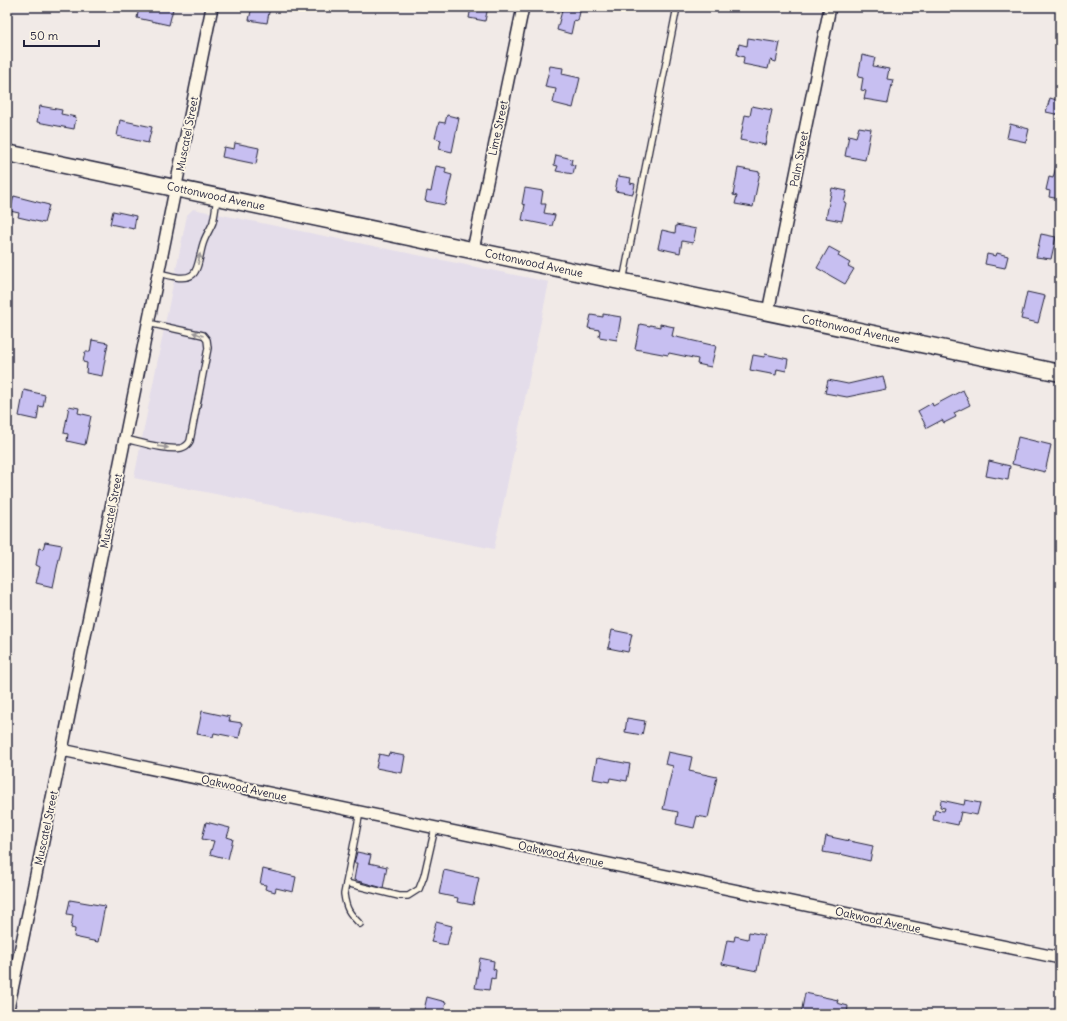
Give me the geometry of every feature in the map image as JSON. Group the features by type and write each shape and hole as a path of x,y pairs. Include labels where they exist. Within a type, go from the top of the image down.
{"street":[{"name":"Muscatel Street","path":"7,1014 62,750 212,7"},
{"name":"Lime Street","path":"473,250 523,7"},
{"name":"Palm Street","path":"768,312 830,7"},
{"name":"Cottonwood Avenue","path":"7,153 1060,373"},
{"name":"Oakwood Avenue","path":"62,750 1060,958"}],"lane":[{"path":"623,282 677,7"},
{"path":"158,273 181,278 193,275 197,269 203,242 212,223 217,196"},
{"path":"125,439 165,448 180,448 187,445 190,441 208,348 207,340 202,335 148,323"},
{"path":"360,812 344,894 345,904 352,916 360,924"},
{"path":"346,883 399,896 408,896 419,889 424,876 435,828"}],"shaded area":[{"path":"193,209 549,282 494,549 134,478 187,215"}],"building":[{"path":"139,7 164,7 173,9 169,25 137,18"},
{"path":"252,7 270,7 267,23 249,20"},
{"path":"471,7 488,7 485,21 469,18"},
{"path":"563,7 581,7 578,21 574,20 571,34 557,30"},
{"path":"748,38 780,43 776,62 770,60 768,69 743,64 744,57 737,55 739,44 747,46"},
{"path":"862,55 875,58 873,66 889,69 887,79 893,80 888,103 864,99 866,91 861,90 863,78 858,77"},
{"path":"550,66 563,68 562,74 580,78 573,108 553,103 556,89 545,87"},
{"path":"1050,98 1060,101 1060,115 1046,112"},
{"path":"40,106 62,110 61,114 76,117 74,129 37,122"},
{"path":"752,106 772,110 765,145 740,140 745,115 750,116"},
{"path":"447,115 459,118 452,152 439,149 441,140 435,138 439,122 445,123"},
{"path":"120,120 152,127 148,143 117,136"},
{"path":"1010,124 1029,129 1026,142 1007,138"},
{"path":"859,127 871,129 865,160 845,156 849,135 856,137"},
{"path":"235,143 259,148 256,164 222,157 224,147 234,149"},
{"path":"556,155 572,159 571,164 575,165 573,174 556,171 558,166 554,165"},
{"path":"1057,163 1060,163 1060,199 1049,197 1050,191 1046,190 1049,177 1053,178"},
{"path":"436,166 446,168 445,173 452,175 445,205 425,201 427,191 431,192"},
{"path":"738,168 760,172 753,207 735,204 737,196 733,195"},
{"path":"618,176 631,178 630,183 635,184 633,194 615,191"},
{"path":"525,188 543,191 541,204 546,204 544,213 555,215 552,226 522,220 525,205 522,204"},
{"path":"832,188 847,191 842,221 826,218"},
{"path":"14,196 49,205 44,223 18,217 19,213 10,211"},
{"path":"113,211 136,216 134,229 110,224"},
{"path":"676,225 696,229 693,243 682,241 680,253 658,248 662,230 675,233"},
{"path":"1041,234 1056,237 1051,259 1036,257"},
{"path":"829,247 840,253 838,256 850,263 848,266 854,269 845,284 817,268"},
{"path":"997,253 1008,256 1005,268 985,264 987,254 996,256"},
{"path":"1027,292 1045,296 1038,323 1021,319"},
{"path":"603,314 621,317 617,340 599,337 600,330 588,328 591,315 603,317"},
{"path":"640,324 660,327 660,324 674,327 672,336 716,346 711,367 697,364 698,359 669,353 668,355 635,349"},
{"path":"92,340 108,343 102,376 86,373 87,363 83,362 85,352 90,352"},
{"path":"765,354 788,359 786,371 777,369 776,375 750,370 753,355 764,357"},
{"path":"883,376 886,389 847,397 825,393 828,380 848,384"},
{"path":"24,390 45,395 43,407 39,406 37,420 19,416"},
{"path":"963,390 970,405 954,413 956,417 944,423 942,420 927,428 918,411 932,403 933,406"},
{"path":"69,406 79,408 78,413 91,416 85,445 67,441 68,434 64,433"},
{"path":"1018,437 1051,445 1045,472 1012,464"},
{"path":"989,461 1010,466 1008,480 986,476"},
{"path":"45,542 62,545 53,587 36,583 40,567 36,565 39,548 43,549"},
{"path":"612,630 632,634 628,652 608,648"},
{"path":"202,711 230,717 229,721 242,723 239,738 214,733 213,737 197,734"},
{"path":"627,718 645,721 642,735 625,732"},
{"path":"668,752 692,757 689,771 717,777 708,818 697,816 694,828 676,824 678,812 663,809 673,766 665,764"},
{"path":"389,753 405,756 402,773 376,768 379,754 388,756"},
{"path":"597,758 630,764 627,781 610,778 609,782 593,779"},
{"path":"941,800 964,805 965,800 980,803 977,815 961,812 958,825 933,820 935,810 944,811 945,808 940,807"},
{"path":"206,822 230,828 227,837 233,839 228,859 210,854 214,841 202,839"},
{"path":"826,836 873,846 870,861 840,854 823,852"},
{"path":"357,852 371,855 369,863 387,867 383,888 354,880 357,863 354,863"},
{"path":"263,869 296,877 293,892 276,888 275,892 265,889 266,885 260,884"},
{"path":"444,870 479,878 473,905 457,902 458,898 439,894"},
{"path":"70,900 105,906 98,942 74,937 75,929 71,928 73,915 67,914"},
{"path":"436,922 452,926 447,945 431,942"},
{"path":"749,932 764,935 757,971 722,964 727,940 734,941 735,936 748,939"},
{"path":"480,958 494,961 493,969 496,970 495,979 491,978 489,990 475,988"},
{"path":"805,993 838,1000 837,1003 848,1006 847,1014 801,1014"},
{"path":"427,997 446,1002 443,1014 423,1014"}]}
